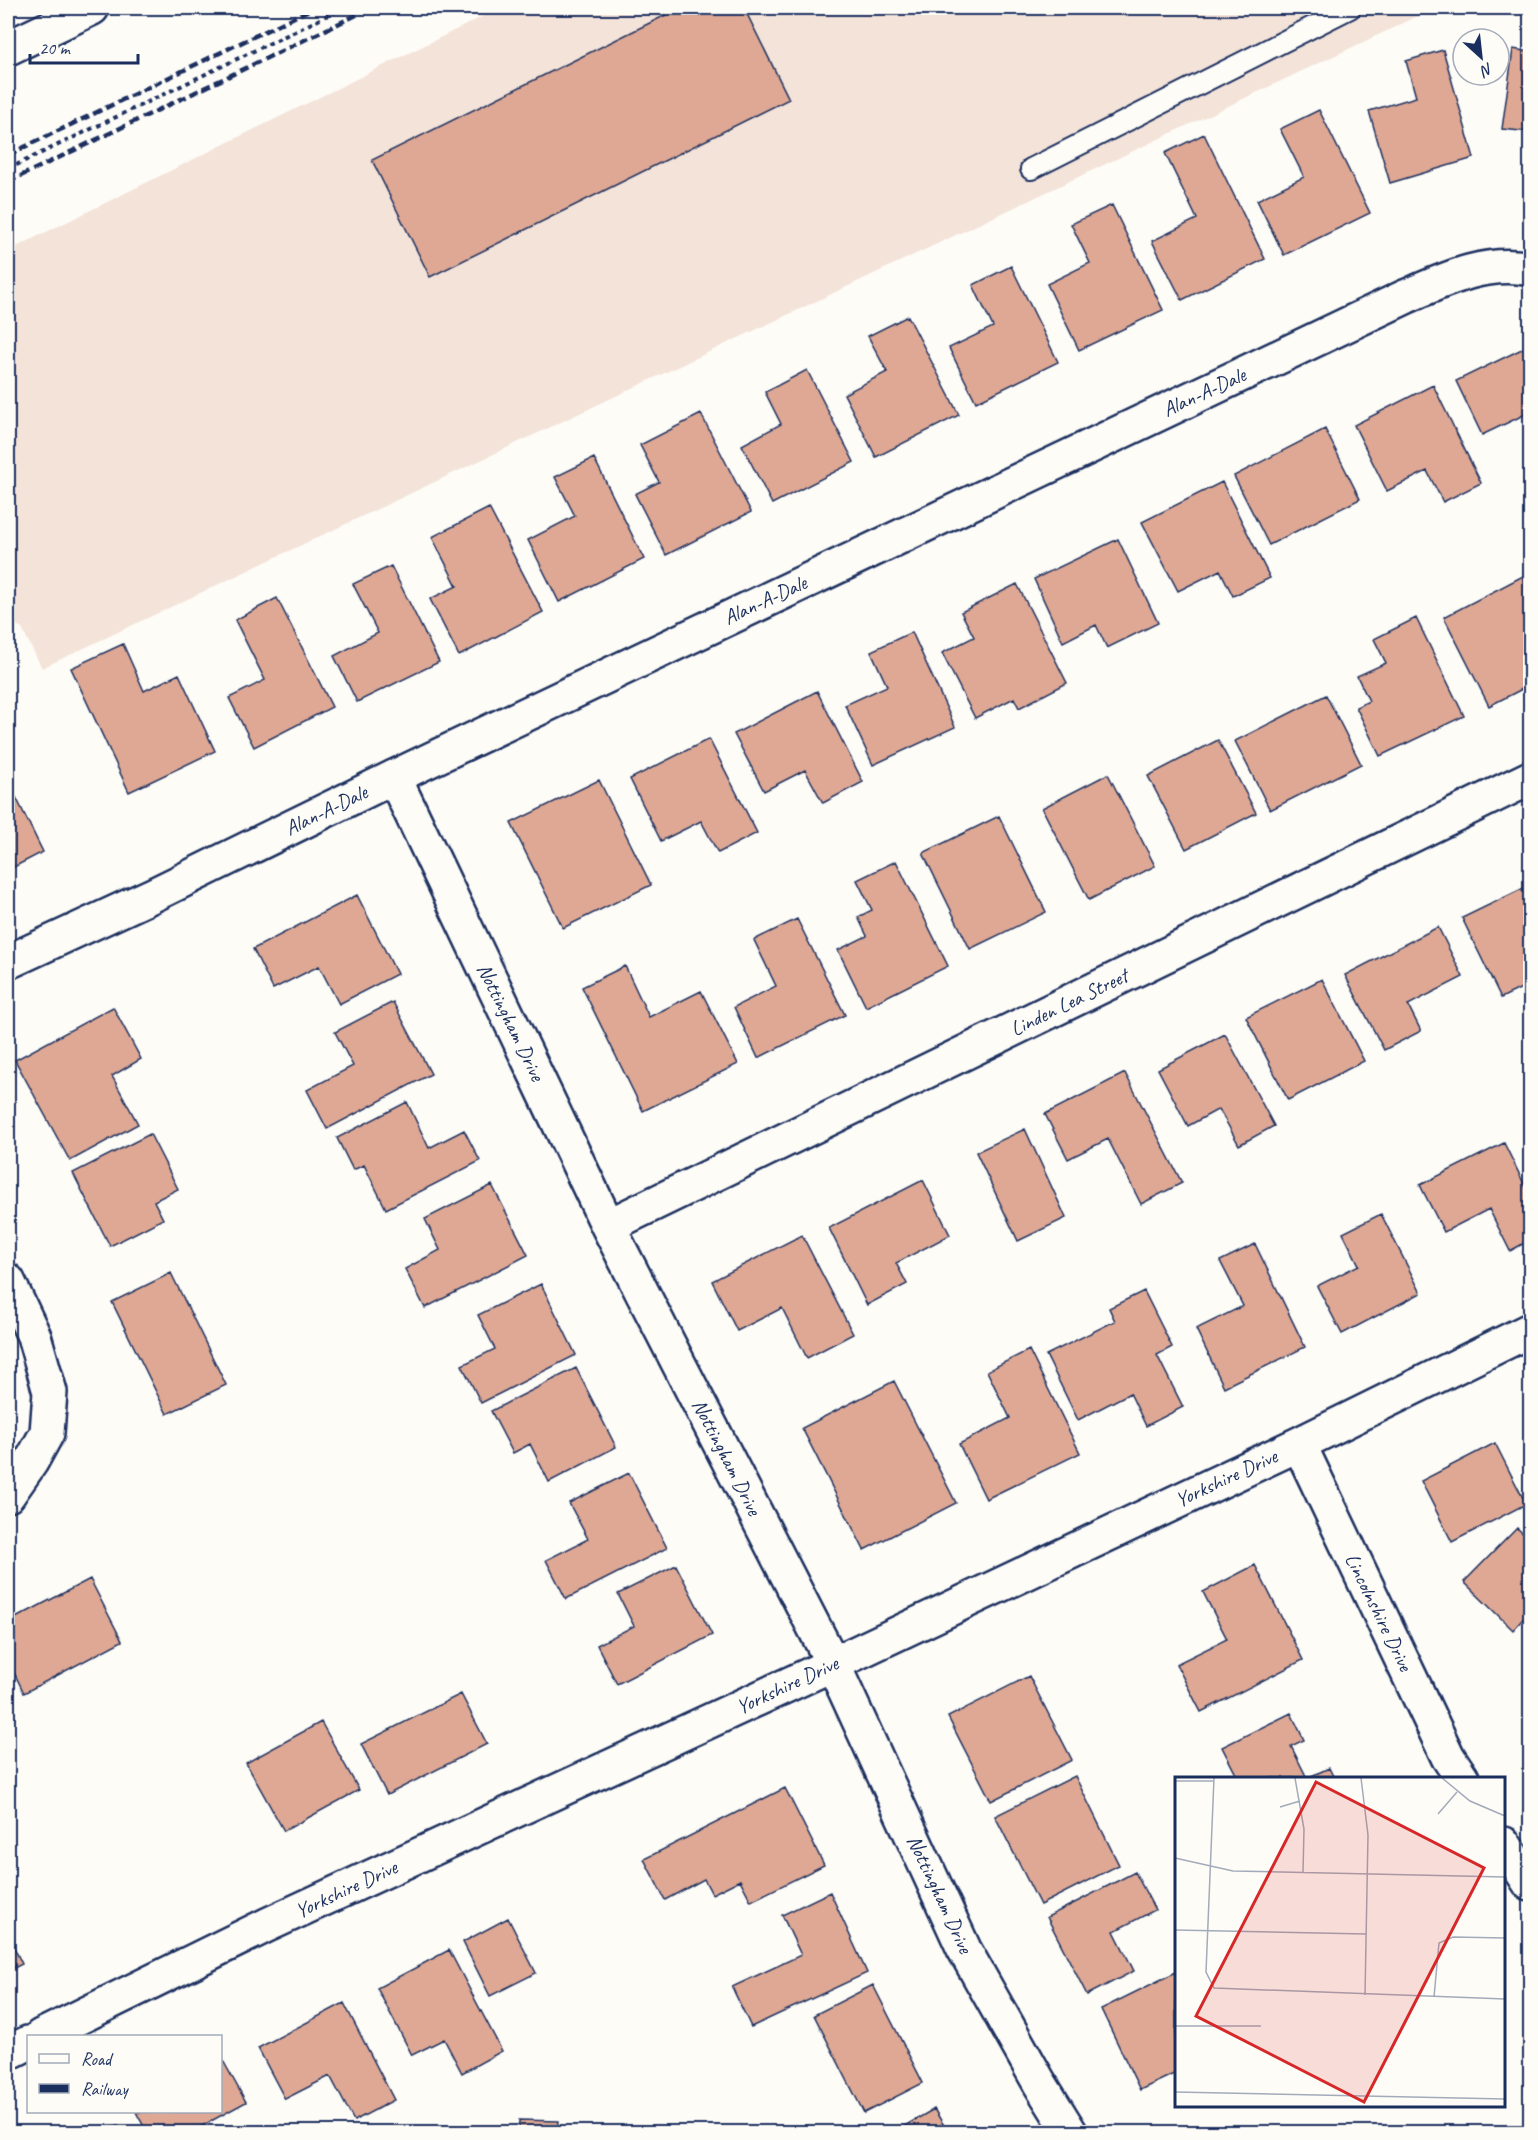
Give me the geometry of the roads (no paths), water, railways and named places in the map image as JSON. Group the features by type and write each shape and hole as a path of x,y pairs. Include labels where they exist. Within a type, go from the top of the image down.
{"street":[{"path":"8,48 92,8"},
{"name":"Alan-A-Dale","path":"8,962 151,896 393,777 1405,297 1478,269 1515,266 1530,269"},
{"name":"Nottingham Drive","path":"393,777 608,1226 833,1664 964,1949 1070,2133"},
{"name":"Linden Lea Street","path":"608,1226 1530,778"},
{"path":"8,1281 34,1336 50,1392 47,1433 31,1462 8,1495"},
{"name":"Yorkshire Drive","path":"45,2035 267,1926 833,1664 1299,1443 1530,1330"},
{"name":"Lincolnshire Drive","path":"1299,1443 1449,1757 1461,1777"},
{"path":"1505,1847 1530,1884"},
{"path":"8,2053 27,2044"}],"lane":[{"path":"1031,169 1350,8"}],"railway":[{"path":"8,155 313,8"},
{"path":"8,182 371,8"}]}
